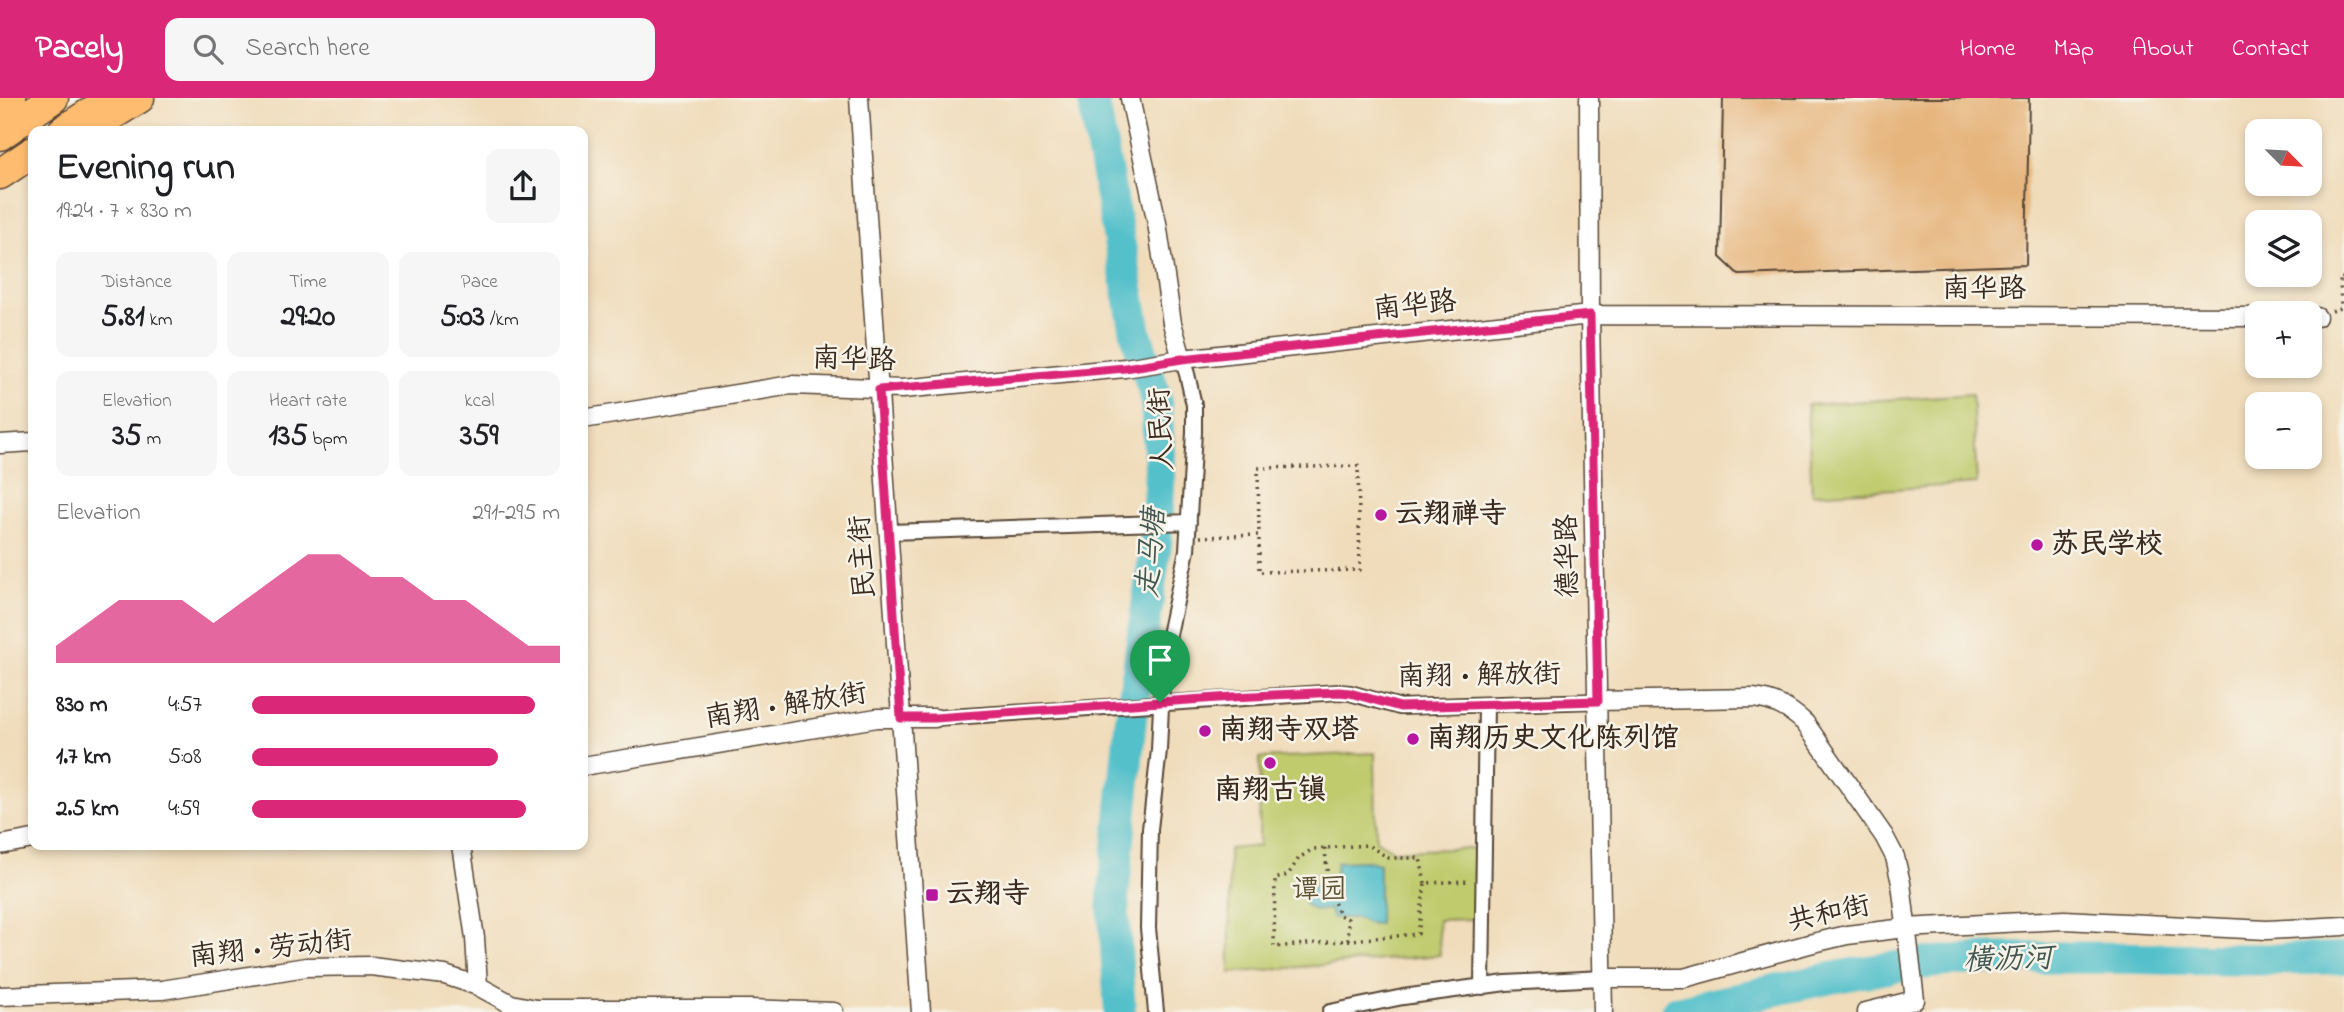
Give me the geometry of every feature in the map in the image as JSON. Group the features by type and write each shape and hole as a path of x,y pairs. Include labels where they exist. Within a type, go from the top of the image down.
{"main road":[{"path":"0,106 11,98"},
{"path":"0,135 53,98"},
{"path":"71,126 113,98"},
{"path":"94,126 139,98"},
{"path":"0,174 28,155"},
{"path":"0,191 28,168"}],"street":[{"name":"民主街","path":"859,98 921,1012"},
{"name":"人民街","path":"1130,98 1157,223 1172,323 1173,360 1194,405 1187,550 1167,639 1150,829 1150,969 1156,1012"},
{"name":"德华路","path":"1589,98 1602,1012"},
{"name":"南华路","path":"588,418 791,385 879,390 1125,368 1173,360 1590,315 2245,317"},
{"path":"0,444 28,442"},
{"path":"889,532 1189,522"},
{"name":"南翔 • 解放街","path":"588,765 877,718 935,718 1339,692 1400,707 1753,698 1777,703 1805,723 1890,845 1898,869 1914,993 1866,1012"},
{"path":"1482,987 1486,705"},
{"path":"0,845 28,840"},
{"path":"462,850 475,938 478,986"},
{"name":"共和街","path":"1330,1012 1402,997 1506,983 1602,978 1684,978 1847,936 1906,936 2064,920 2267,930 2344,926"},
{"name":"南翔 • 劳动街","path":"0,996 162,989 270,971 341,965 426,971 478,986 511,1004 536,1009 749,1009 834,1012"}],"path":[{"path":"2322,314 2341,308 2340,277 2344,278"},
{"path":"1358,466 1360,570 1259,572 1259,535 1258,468 1358,466"},
{"path":"1188,538 1259,535"},
{"path":"1367,845 1389,858 1420,858 1425,883 1419,934 1275,947 1275,879 1288,876 1298,858 1313,849 1325,848 1367,845"},
{"path":"1325,848 1326,875 1331,883 1331,895 1337,904 1339,915 1348,919 1348,940"},
{"path":"1425,883 1484,881"}],"green space":[{"path":"1972,394 1977,484 1812,494 1807,405"},
{"name":"谭园","path":"1375,753 1376,840 1394,851 1475,848 1475,919 1438,920 1440,955 1230,973 1229,849 1259,846 1260,758"}],"water":[{"path":"1368,861 1379,864 1379,924 1367,923 1358,918 1333,918 1329,909 1316,911 1305,905 1304,886 1320,885 1335,875 1337,862"}],"building":[{"path":"1723,98 2029,98 2026,265 1739,275 1720,257"}],"waterway":[{"name":"走马塘","path":"1093,98 1136,333 1156,399 1160,467 1156,544 1131,718 1113,899 1120,1012"},
{"name":"横沥河","path":"1676,1012 1826,979 1940,962 2024,958 2344,958"}],"place":[{"name":"云翔禅寺","path":"1381,515"},
{"name":"苏民学校","path":"2037,545"},
{"name":"南翔寺双塔","path":"1205,731"},
{"name":"南翔历史文化陈列馆","path":"1413,739"},
{"name":"南翔古镇","path":"1270,763"},
{"name":"云翔寺","path":"932,895"}],"route":[{"path":"1590,315 1598,701 1415,708 1389,706 1339,692 1160,702 901,718 879,390 1125,368 1182,359 1590,315"}]}
